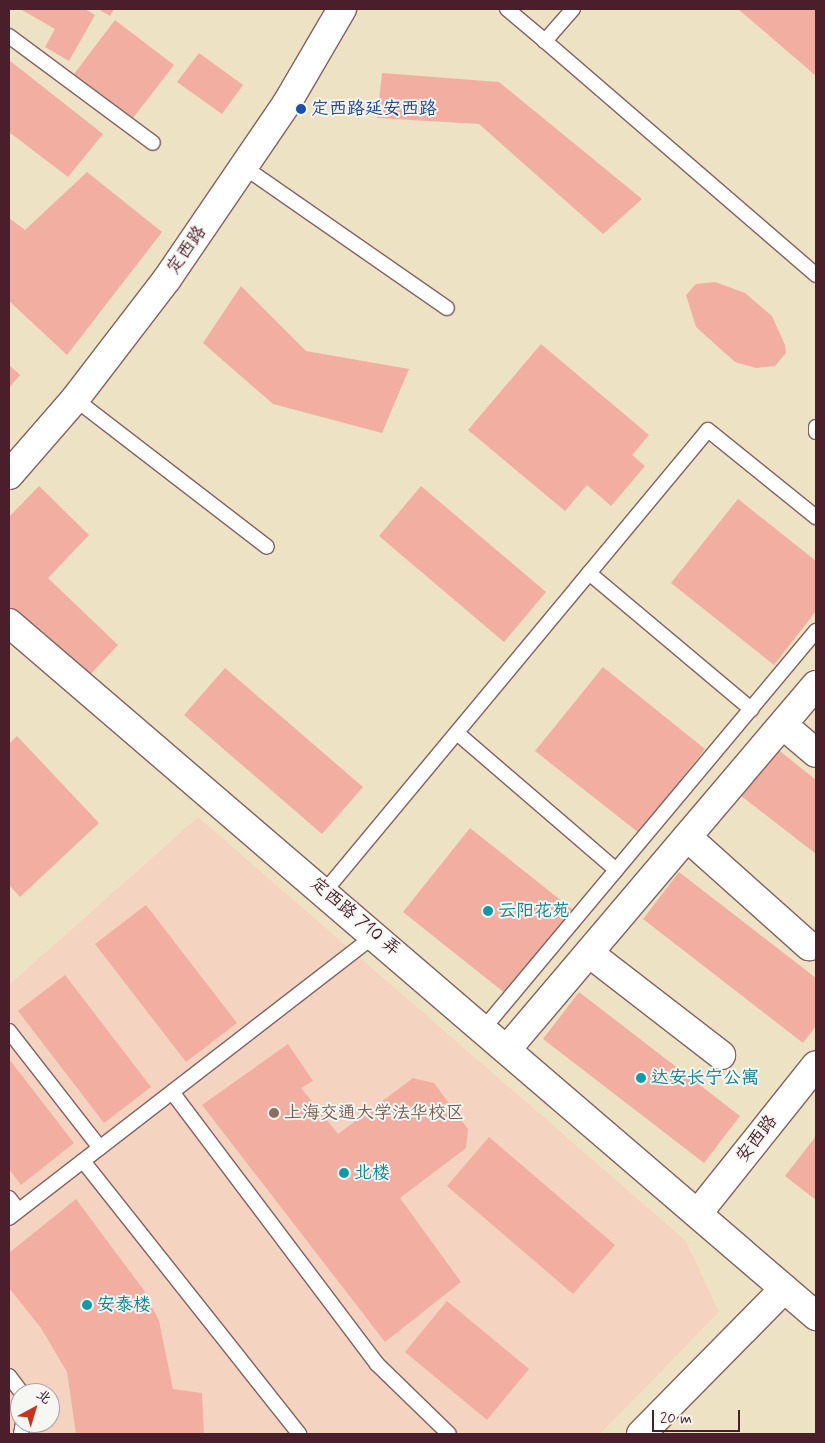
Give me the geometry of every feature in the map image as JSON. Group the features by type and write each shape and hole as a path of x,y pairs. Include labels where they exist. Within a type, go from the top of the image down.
{"street":[{"name":"定西路","path":"9,475 75,399 167,279 244,167 342,9"},
{"name":"定西路 710 弄","path":"9,623 376,934 816,1316"},
{"path":"508,1048 816,685"},
{"path":"783,725 816,753"},
{"path":"687,837 809,946"},
{"path":"589,953 721,1055"},
{"name":"安西路","path":"698,1213 816,1065"},
{"path":"641,1434 784,1289"}],"lane":[{"path":"507,9 816,275"},
{"path":"546,41 573,9"},
{"path":"9,36 153,143"},
{"path":"244,167 447,308"},
{"path":"75,399 267,547"},
{"path":"816,426 816,432"},
{"path":"325,891 708,430 816,517"},
{"path":"589,573 751,709"},
{"path":"484,1028 816,631"},
{"path":"457,732 616,870"},
{"path":"9,1198 14,1214 376,934"},
{"path":"9,1031 100,1148"},
{"path":"172,1092 377,1364 449,1434"},
{"path":"83,1161 298,1434"}],"shaded area":[{"name":"上海交通大学法华校区","path":"198,817 686,1241 719,1312 600,1434 9,1434 9,985"}],"building":[{"path":"20,9 85,9 95,15 69,61 45,47 55,29"},
{"path":"98,9 114,9 110,16"},
{"path":"738,9 816,9 816,76"},
{"path":"115,20 174,65 133,118 74,74"},
{"path":"199,53 243,85 222,114 177,82"},
{"path":"9,60 103,134 68,177 9,132"},
{"path":"382,73 499,82 642,199 603,234 479,124 377,118"},
{"path":"87,172 162,232 67,355 9,301 9,218 25,230"},
{"path":"715,282 745,293 772,316 785,345 786,353 775,366 756,368 735,362 696,327 686,295 696,284"},
{"path":"241,286 306,351 409,369 382,433 273,404 203,343"},
{"path":"541,344 649,435 632,455 645,466 611,506 587,485 565,511 468,430"},
{"path":"9,365 20,375 9,388"},
{"path":"39,486 89,535 48,578 118,645 85,680 9,607 9,517"},
{"path":"421,486 546,592 504,642 379,536"},
{"path":"738,499 816,561 816,611 774,665 671,583"},
{"path":"603,667 705,749 639,833 535,751"},
{"path":"225,668 363,787 322,834 184,715"},
{"path":"17,736 99,823 20,897 9,885 9,744"},
{"path":"776,748 816,780 816,854 740,795"},
{"name":"云阳花苑","path":"470,828 573,910 506,994 403,912"},
{"name":"达安长宁公寓","path":"679,872 816,978 816,1026 803,1043 643,919"},
{"path":"146,905 237,1023 186,1062 95,944"},
{"path":"65,975 151,1087 104,1123 18,1011"},
{"name":"达安长宁公寓","path":"579,992 740,1116 704,1163 543,1039"},
{"name":"北楼","path":"288,1044 313,1081 301,1088 338,1134 413,1078 434,1083 468,1129 466,1148 400,1198 461,1282 385,1342 202,1105"},
{"path":"9,1059 74,1143 21,1185 9,1169"},
{"path":"816,1136 816,1200 785,1176"},
{"path":"489,1137 615,1245 573,1294 447,1186"},
{"name":"安泰楼","path":"76,1199 143,1289 159,1321 173,1389 202,1393 204,1434 76,1434 67,1372 41,1328 9,1288 9,1253"},
{"path":"447,1301 529,1369 487,1420 405,1352"}],"place":[{"name":"定西路延安西路","path":"301,109"},
{"name":"云阳花苑","path":"488,911"},
{"name":"达安长宁公寓","path":"641,1078"},
{"name":"上海交通大学法华校区","path":"274,1113"},
{"name":"北楼","path":"344,1173"},
{"name":"安泰楼","path":"87,1305"}]}
